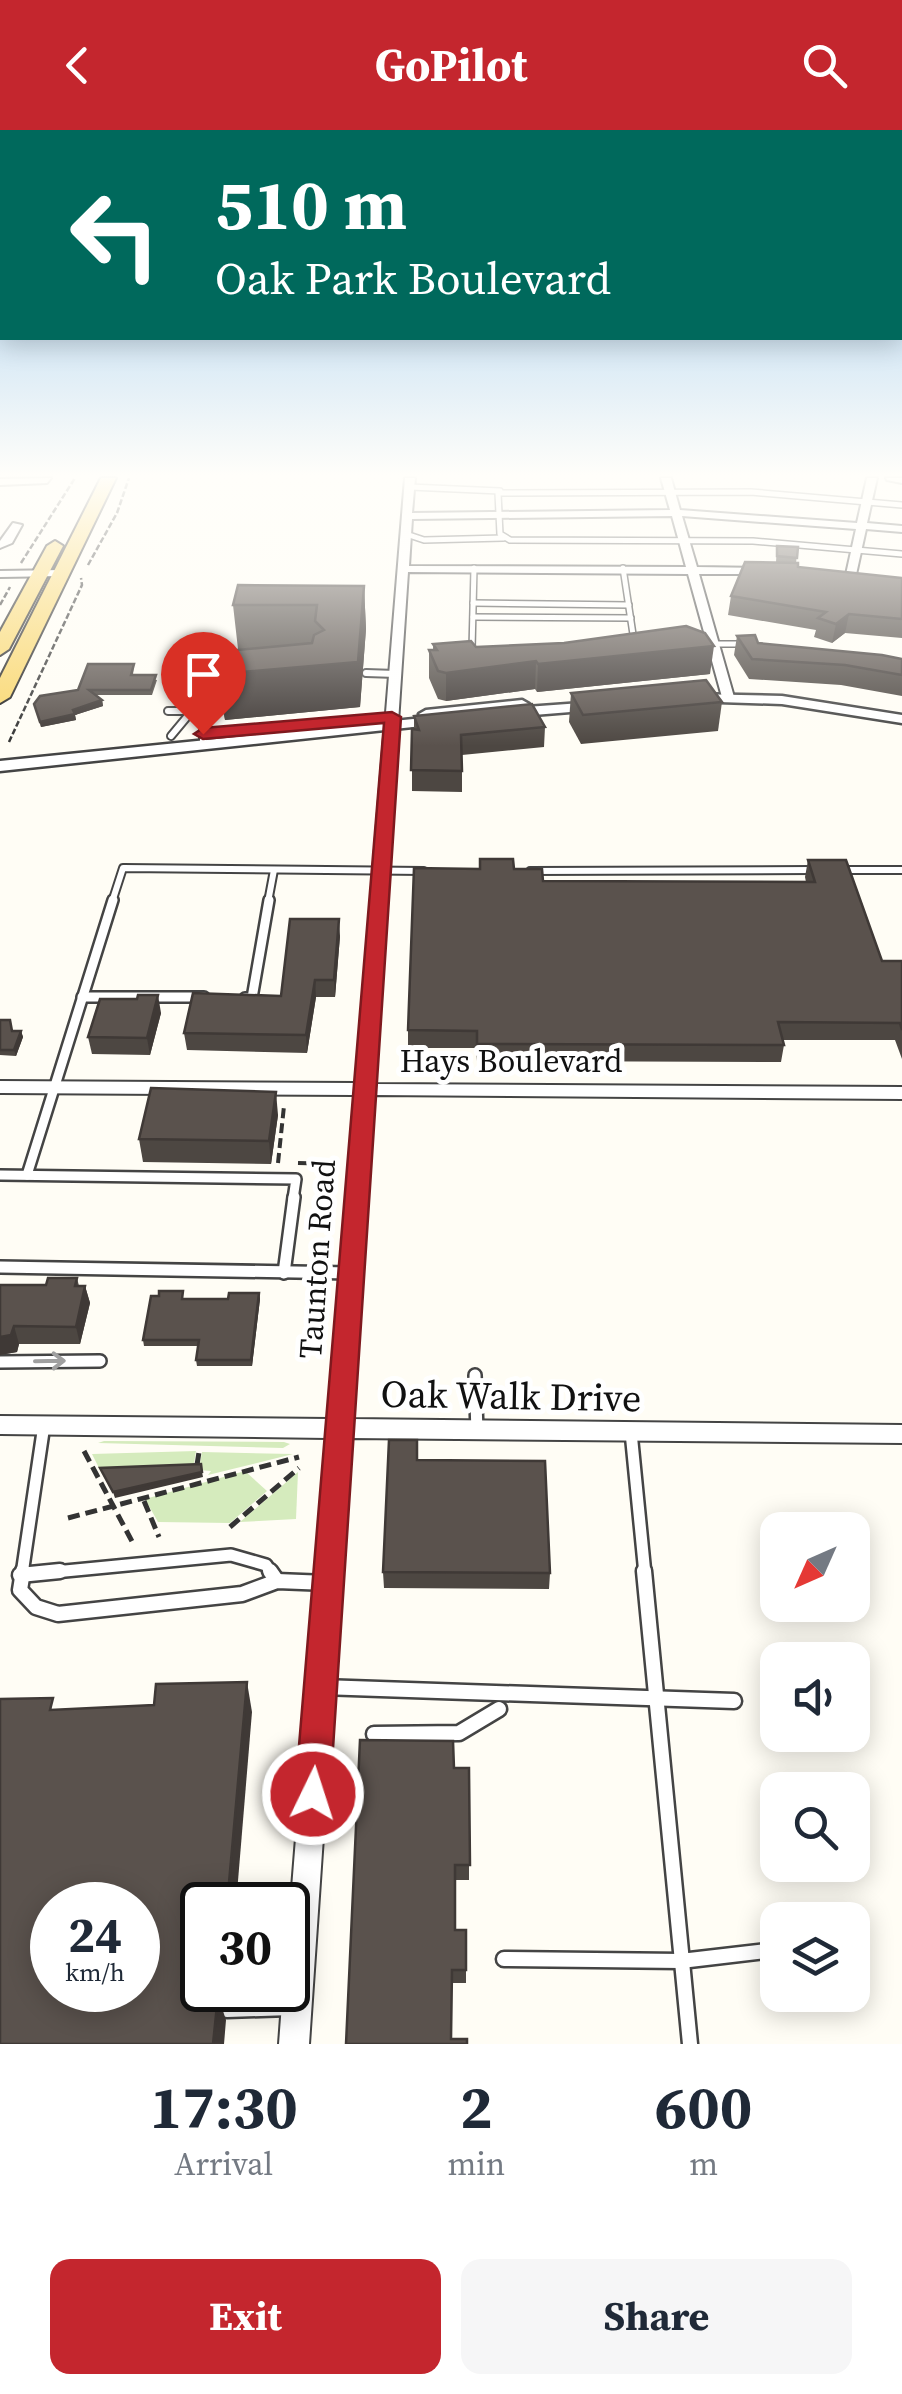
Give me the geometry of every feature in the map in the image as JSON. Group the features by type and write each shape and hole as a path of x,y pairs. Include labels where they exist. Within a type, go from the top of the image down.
{"main road":[{"path":"0,649 44,567"},
{"path":"0,698 65,567"}],"street":[{"path":"847,567 843,578 865,581"},
{"path":"404,569 692,568 784,572"},
{"path":"692,568 726,693"},
{"name":"Taunton Road","path":"307,1882 404,569"},
{"path":"0,574 62,573"},
{"path":"726,693 902,719"},
{"path":"676,694 823,694 902,706"},
{"path":"0,766 203,739 614,699"},
{"path":"5,747 171,736 203,739"},
{"name":"Hays Boulevard","path":"0,1087 902,1093"},
{"name":"Oak Walk Drive","path":"0,1425 902,1434"},
{"name":"Taunton Road","path":"294,2044 298,2012"}],"lane":[{"path":"471,660 474,568"},
{"path":"624,568 636,649"},
{"path":"473,603 629,605"},
{"path":"473,618 631,618"},
{"path":"696,645 748,644"},
{"path":"366,674 396,674"},
{"path":"168,710 191,712 203,721 203,739"},
{"path":"171,736 191,712"},
{"path":"27,1175 123,868 444,871"},
{"path":"234,998 252,998 274,870"},
{"path":"521,870 902,870"},
{"path":"82,997 216,998"},
{"path":"0,1175 296,1179 284,1273"},
{"path":"0,1267 351,1274"},
{"path":"0,1362 100,1361"},
{"path":"476,1374 477,1431"},
{"path":"44,1426 20,1575 20,1590 26,1602 58,1614 242,1594 277,1581 328,1583"},
{"path":"631,1432 653,1701 690,2044"},
{"path":"20,1575 231,1555 266,1565 277,1581"},
{"path":"320,1687 734,1701"},
{"path":"374,1734 459,1732 499,1709"},
{"path":"504,1958 681,1961 760,1952"}],"path":[{"path":"5,747 82,585 81,578"},
{"path":"0,604 14,580"},
{"path":"284,1106 275,1163 328,1164"},
{"path":"84,1451 134,1545"},
{"path":"196,1470 198,1452"},
{"path":"68,1518 298,1457"},
{"path":"230,1528 300,1468"},
{"path":"143,1499 159,1537"}],"green space":[{"path":"98,1443 290,1444 283,1448"},
{"path":"196,1451 193,1470 102,1474 92,1454"},
{"path":"202,1452 293,1454 208,1475 211,1471 199,1470"},
{"path":"245,1471 267,1491 230,1523 158,1522 145,1499"},
{"path":"298,1472 296,1519 240,1522"}],"building":[{"path":"743,567 801,567 902,578 902,619 849,614 836,624 818,618 826,612 731,596"},
{"path":"238,585 364,586 358,662 220,674 215,652 312,643 314,635 324,630 315,621 317,605 233,605"},
{"path":"686,626 705,633 714,646 446,673 438,671 429,650 437,650 433,644 471,641 476,647 564,643"},
{"path":"755,635 758,643 902,659 902,675 845,665 752,659 737,636"},
{"path":"88,664 134,664 131,675 156,675 151,690 89,690 102,700 73,710 75,714 40,722 34,704 40,696 78,690"},
{"path":"706,680 722,702 583,715 571,693"},
{"path":"532,704 545,727 461,735 462,771 411,770 412,729 419,730 414,716"},
{"path":"480,859 513,859 514,869 542,869 543,881 815,882 808,860 846,860 882,961 902,961 902,1030 900,1023 778,1022 784,1045 477,1044 477,1031 408,1030 414,868 480,869"},
{"path":"290,919 339,919 334,980 315,980 306,1035 184,1033 193,993 281,996"},
{"path":"138,995 158,995 147,1038 88,1037 100,999 137,999"},
{"path":"0,1020 10,1020 12,1031 21,1031 14,1050 0,1050"},
{"path":"151,1088 276,1092 269,1141 139,1139"},
{"path":"48,1278 77,1278 75,1286 85,1286 76,1327 14,1326 11,1335 0,1337 0,1285 46,1285"},
{"path":"159,1291 183,1291 182,1299 228,1299 229,1293 259,1293 251,1360 196,1360 199,1340 143,1340 151,1296 159,1296"},
{"path":"389,1440 417,1440 417,1460 545,1461 550,1573 383,1572"},
{"path":"201,1464 202,1472 113,1492 100,1468"},
{"path":"247,1682 229,1882 180,1882 180,2012 216,2012 213,2044 0,2044 0,1699 53,1698 50,1710 154,1705 156,1684"},
{"path":"360,1740 453,1741 454,1768 469,1768 470,1865 455,1865 455,1930 466,1930 466,1970 452,1970 451,2039 467,2039 467,2044 346,2044"}],"route":[{"path":"203,734 392,717 313,1794"}]}
